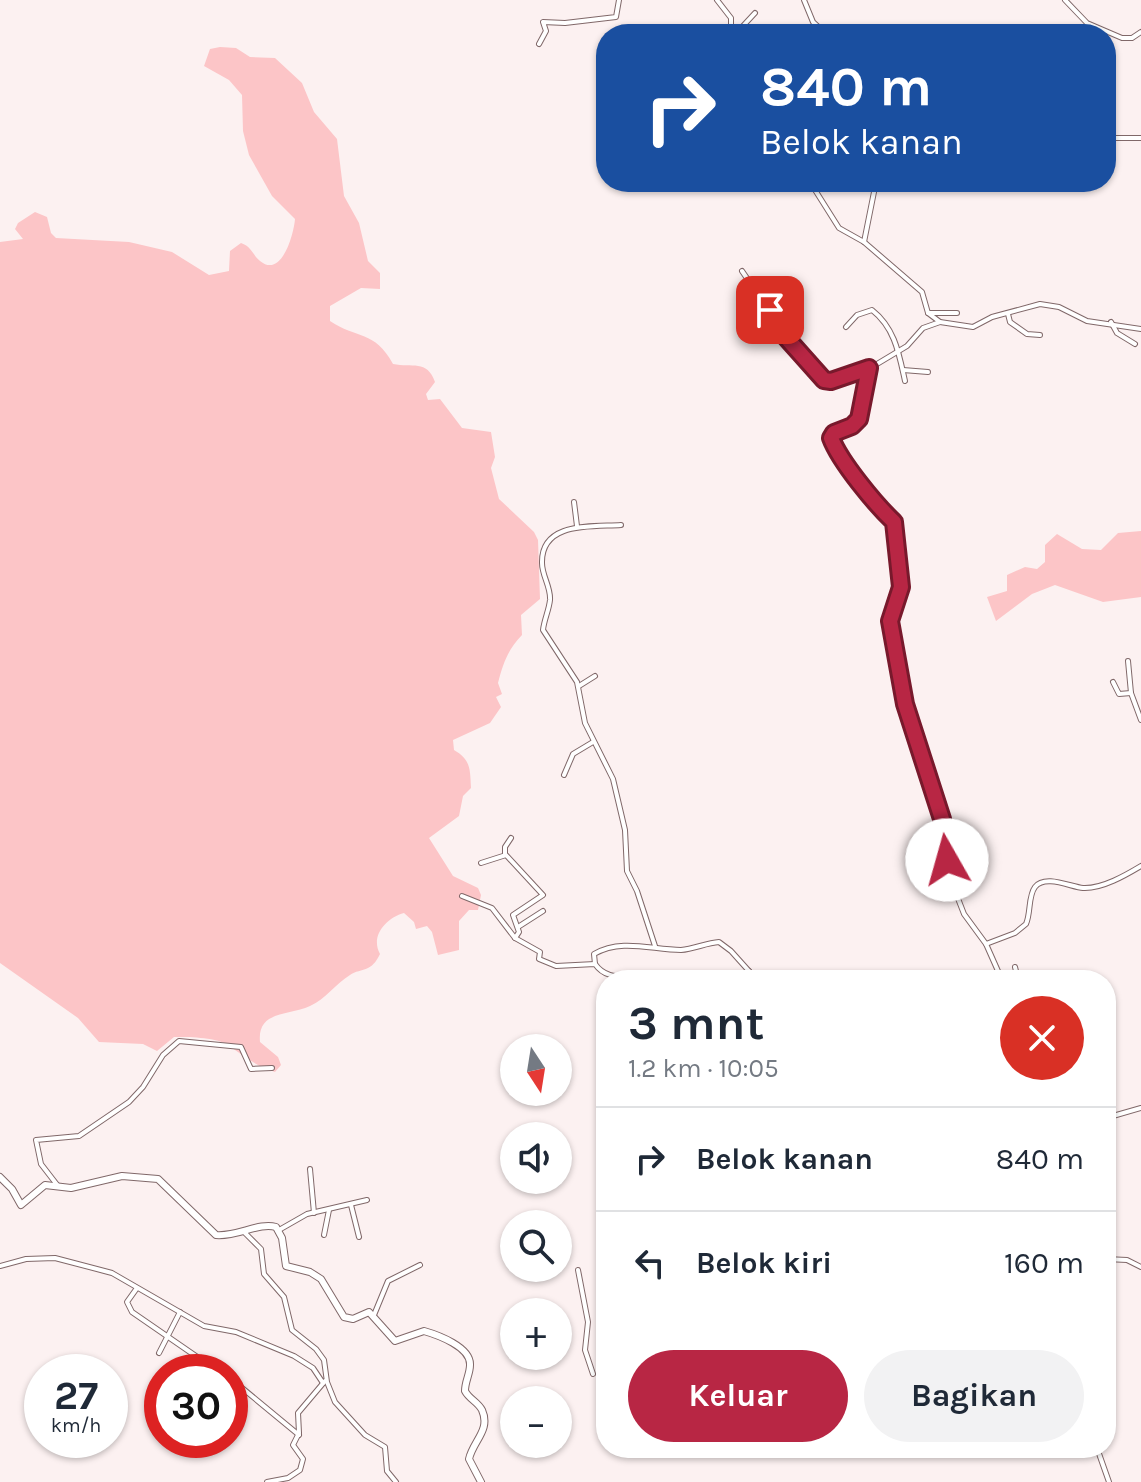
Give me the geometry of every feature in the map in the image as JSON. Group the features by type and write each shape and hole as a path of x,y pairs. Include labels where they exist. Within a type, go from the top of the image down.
{"main road":[{"path":"0,1177 21,1205 27,1203 41,1186 59,1188 122,1176 158,1179 212,1233 219,1236 245,1233 267,1225 279,1230 287,1268 310,1272 321,1279 345,1318 355,1319 368,1312 374,1315 394,1341 401,1342 424,1331 467,1355 470,1363 465,1391 480,1407 484,1419 483,1431 469,1456 481,1482"}],"street":[{"path":"539,44 546,31 543,22 577,23 616,17 619,0"},
{"path":"717,0 731,18 731,24"},
{"path":"804,0 815,24"},
{"path":"1065,0 1092,24"},
{"path":"745,24 755,13"},
{"path":"1116,35 1132,38 1141,32"},
{"path":"1116,138 1141,138"},
{"path":"816,192 839,228 864,242 922,292 928,313 940,322"},
{"path":"864,242 874,192"},
{"path":"742,271 773,313 783,334 824,380 831,381 869,368 909,345 923,328 940,322 973,327 992,317 1040,304 1059,307 1087,321 1111,322 1141,329"},
{"path":"846,327 857,315 872,310 892,332 905,381"},
{"path":"928,313 957,313"},
{"path":"1008,314 1009,321 1026,333 1040,335"},
{"path":"1111,322 1117,333 1135,344"},
{"path":"869,368 859,419 852,426 834,433 831,438 837,452 870,493 875,504 894,522 901,587 890,621 905,704 942,819 947,864 957,896 964,914 986,944 998,970"},
{"path":"903,370 928,372"},
{"path":"574,502 577,526"},
{"path":"621,525 577,526 556,535 544,551 542,563 550,600 544,634 561,654 579,686 584,718 613,779 625,830 627,871 655,946"},
{"path":"1128,661 1131,693 1141,720"},
{"path":"579,686 595,676"},
{"path":"1113,682 1120,695 1131,693"},
{"path":"564,775 573,754 593,742"},
{"path":"511,838 505,855 543,895 513,915 519,932 515,938"},
{"path":"481,863 505,855"},
{"path":"986,944 1015,933 1026,924 1033,889 1038,885 1064,883 1086,888 1141,866"},
{"path":"462,896 492,908 515,938 540,952 539,959 547,963 595,964"},
{"path":"518,927 543,911"},
{"path":"600,970 593,955 600,950 655,946 685,950 719,942 748,970"},
{"path":"59,1188 39,1160 37,1139 79,1136 129,1102 175,1043 185,1040 239,1047 253,1070 272,1068"},
{"path":"1116,1116 1141,1108"},
{"path":"310,1169 314,1213"},
{"path":"279,1230 314,1213 367,1200"},
{"path":"351,1205 359,1237"},
{"path":"324,1235 329,1210"},
{"path":"245,1233 263,1252 264,1274 284,1297 292,1330 316,1349 324,1360 325,1381 299,1410 299,1435 293,1445 303,1459 300,1470 288,1478 267,1482"},
{"path":"0,1266 26,1259 55,1258 112,1273 204,1326 236,1332 294,1356 313,1368 325,1381 340,1409 365,1435 386,1449 386,1469 396,1482"},
{"path":"1116,1259 1127,1260 1141,1267"},
{"path":"374,1315 388,1281 420,1265"},
{"path":"578,1270 588,1322 585,1350 593,1374"},
{"path":"137,1288 127,1300 128,1308 193,1354"},
{"path":"159,1353 180,1312"},
{"path":"248,1393 299,1435"},
{"path":"1101,1458 1109,1482"}],"shaded area":[{"path":"236,48 250,57 275,58 302,83 314,112 337,139 344,196 359,223 368,261 380,273 380,289 361,288 330,306 330,321 372,340 393,364 428,370 435,382 426,394 428,400 440,399 462,428 491,432 495,457 491,468 499,499 534,532 538,540 540,599 521,615 522,635 507,657 498,683 502,694 496,697 501,707 490,723 453,740 454,750 464,757 468,766 471,788 463,796 459,816 429,838 453,876 478,888 481,895 478,910 469,910 459,921 459,950 438,955 432,932 427,926 416,929 414,922 404,913 391,919 378,934 380,954 372,965 352,974 316,1003 276,1016 264,1024 260,1042 278,1057 281,1065 275,1072 254,1063 226,1044 208,1039 174,1037 157,1051 143,1044 99,1042 78,1018 0,963 0,242 23,239 15,229 18,223 35,212 47,217 51,233 56,238 129,242 172,252 209,275 229,271 230,251 241,243 260,261 275,264 289,243 295,219 272,196 249,155 243,131 242,95 229,80 204,66 210,49"},
{"path":"1141,531 1141,597 1103,602 1055,585 1032,594 996,621 987,597 1007,591 1007,575 1025,567 1037,569 1045,562 1045,545 1057,534 1082,549 1101,550 1118,533"}],"route":[{"path":"770,310 783,334 824,380 831,381 869,368 859,419 852,426 834,433 831,438 837,452 881,512 894,522 901,587 890,613 890,621 905,704 924,771 942,819 947,860"}]}
